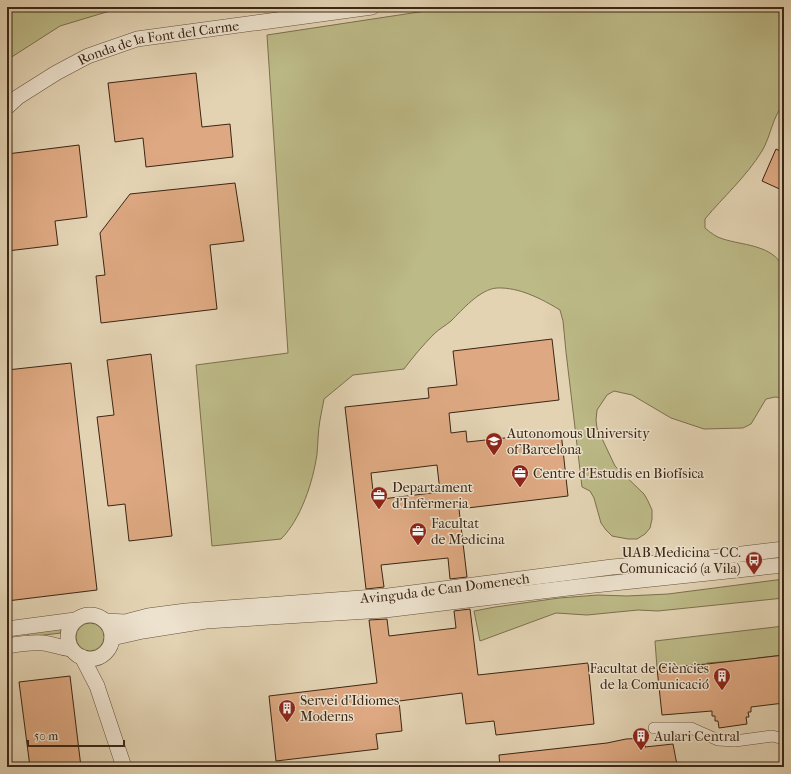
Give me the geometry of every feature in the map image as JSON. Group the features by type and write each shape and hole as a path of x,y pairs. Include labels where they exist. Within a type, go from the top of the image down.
{"street":[{"name":"Ronda de la Font del Carme","path":"7,107 56,73 88,56 137,39 372,7"},
{"name":"Avinguda de Can Domenech","path":"106,621 125,622 148,616 186,611 388,596 612,567 692,560 784,548"},
{"name":"Avinguda de Can Domenech","path":"112,638 143,631 206,621 385,610 577,587 784,565"},
{"path":"7,629 74,620 83,615 90,614 100,617 106,621 111,629 112,638 109,647 101,656 93,659 64,648 44,643 26,643 7,646"},
{"path":"74,620 68,634 68,642 77,653 97,686 124,767"},
{"path":"97,686 101,656"},
{"path":"654,728 691,728 718,740 735,741 772,736 784,739"}],"shaded area":[{"path":"7,7 123,7 60,26 7,60"},
{"path":"452,7 784,7 784,104 774,121 762,151 742,178 705,219 705,228 720,238 754,246 769,252 775,256 782,266 785,284 785,297 780,333 784,340 784,398 775,397 766,399 751,424 743,428 704,429 671,418 632,395 614,391 607,395 597,410 597,428 615,466 644,494 652,510 650,528 645,534 637,539 612,536 601,523 594,498 590,491 582,487 563,321 560,310 538,298 514,289 491,289 478,296 451,321 436,332 404,369 353,375 324,399 319,424 317,454 309,488 300,511 288,531 281,539 212,546 196,365 288,353 267,35"},
{"path":"784,579 784,598 658,611 638,610 587,615 556,613 480,641 474,611 559,598 598,595 627,596 668,594"},
{"path":"90,623 100,627 104,637 100,647 90,651 80,647 76,637 80,627"},
{"path":"784,626 784,655 757,658 758,676 745,660 707,663 709,681 698,682 696,665 657,668 655,641"},
{"path":"61,629 61,633 28,637 28,633"}],"building":[{"path":"196,73 202,127 230,124 233,157 146,167 143,138 115,142 108,83"},
{"path":"79,145 87,217 55,221 58,245 7,251 7,154"},
{"path":"776,149 784,153 784,191 762,181"},
{"path":"235,183 244,241 210,245 217,309 101,323 96,276 105,275 100,233 130,194"},
{"path":"552,339 559,400 449,413 451,433 466,431 467,442 561,432 568,496 459,509 467,577 450,579 448,558 381,565 384,587 366,589 345,407 429,398 428,388 457,385 453,351","holes":["437,465 440,492 374,500 371,473"]},
{"path":"151,354 172,536 129,541 125,504 108,506 97,417 114,415 107,360"},
{"path":"71,363 97,590 7,601 7,370"},
{"path":"470,609 478,675 588,663 594,724 496,735 494,721 466,724 462,693 399,701 402,731 376,734 378,749 276,761 269,696 377,683 369,620 387,619 389,636 456,628 454,611"},
{"name":"Facultat de Ciències de la Comunicació","path":"784,655 784,703 751,707 751,712 748,712 749,717 746,717 747,724 719,728 718,721 715,721 715,716 712,716 712,711 662,715 657,668"},
{"path":"70,676 81,767 30,767 19,682"},
{"path":"645,738 645,747 673,744 677,765 665,767 500,767 499,755 607,743 626,739"}],"place":[{"name":"Autonomous University of Barcelona","path":"494,456"},
{"name":"Centre d'Estudis en Biofísica","path":"520,488"},
{"name":"Departament d'Infermeria","path":"379,510"},
{"name":"Facultat de Medicina","path":"418,546"},
{"name":"UAB Medicina - CC. Comunicació (a Vila)","path":"754,575"},
{"name":"Facultat de Ciències de la Comunicació","path":"722,691"},
{"name":"Servei d'Idiomes Moderns","path":"287,723"},
{"name":"Aulari Central","path":"641,751"}]}
